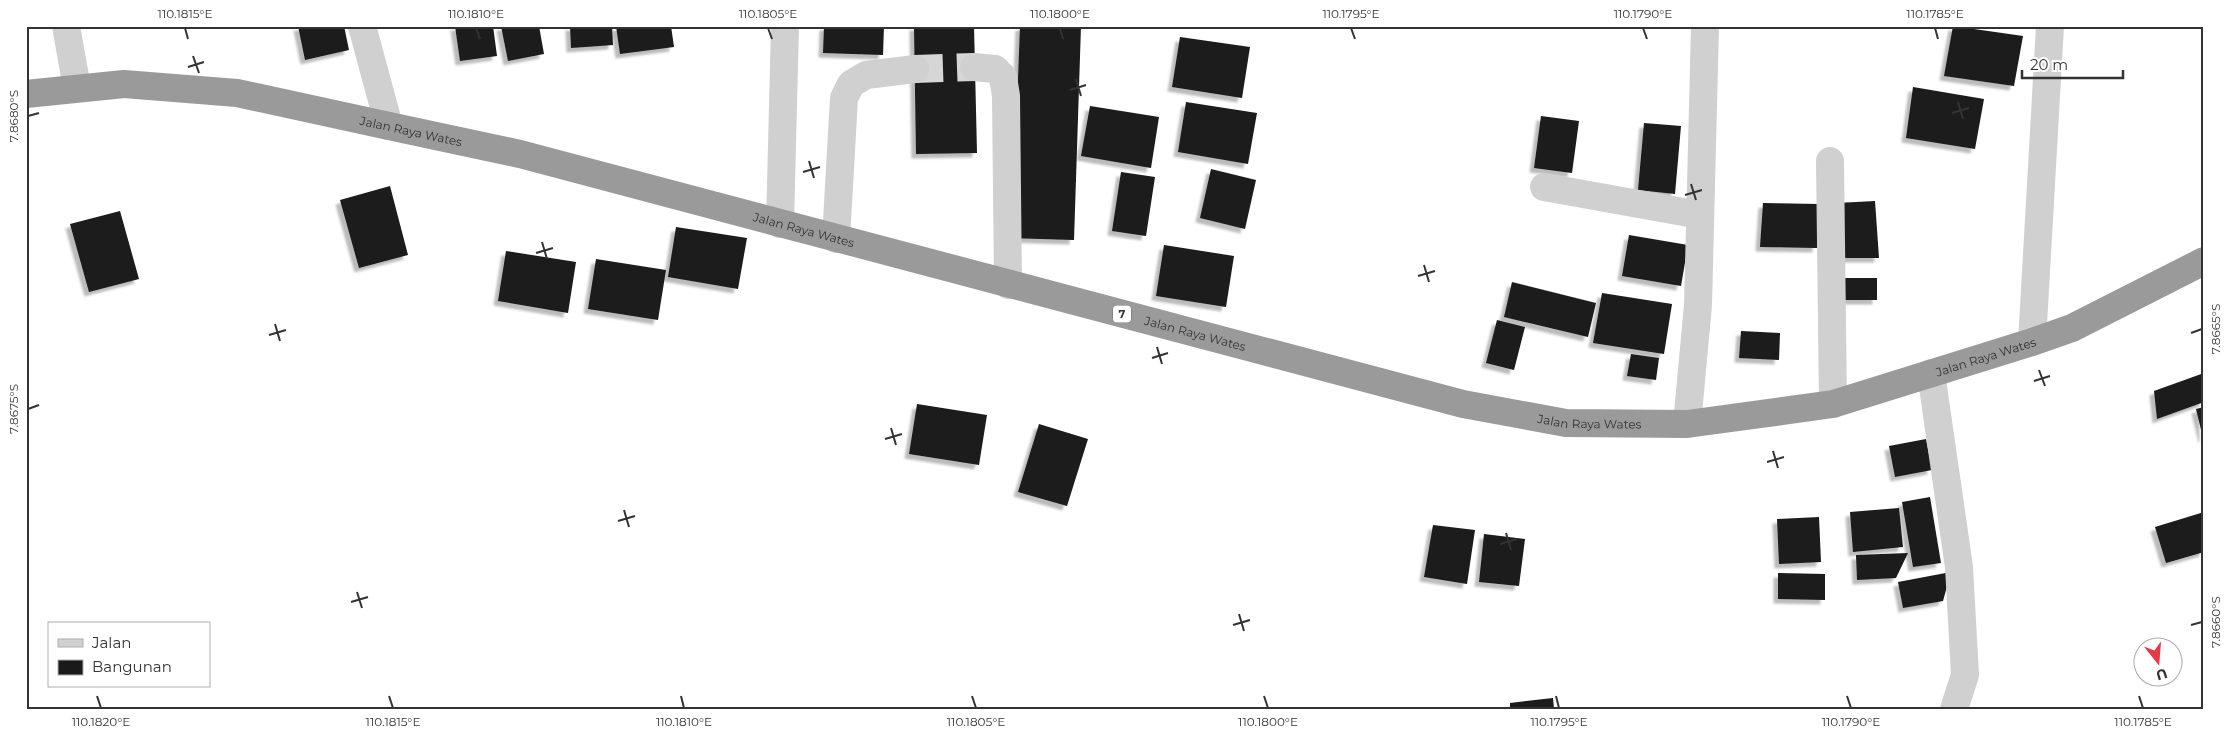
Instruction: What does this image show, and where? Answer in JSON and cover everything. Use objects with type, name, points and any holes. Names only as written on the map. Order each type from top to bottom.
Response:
[{"type":"highway","name":"Jalan Raya Wates","points":[[26,94],[124,84],[237,93],[520,154],[836,240],[1463,404],[1566,424],[1687,424],[1833,404],[2072,328],[2204,261]]},
{"type":"street","points":[[66,26],[77,88]]},
{"type":"street","points":[[362,26],[389,126]]},
{"type":"street","points":[[780,224],[785,26]]},
{"type":"street","points":[[1687,424],[1698,306],[1705,26]]},
{"type":"street","points":[[2032,342],[2050,26]]},
{"type":"street","points":[[974,67],[995,69],[1003,78],[1006,96],[1008,285]]},
{"type":"street","points":[[836,240],[844,98],[851,84],[866,75],[915,69]]},
{"type":"street","points":[[1830,161],[1833,404]]},
{"type":"street","points":[[1544,187],[1700,215]]},
{"type":"street","points":[[1931,373],[1959,567],[1965,675],[1954,709]]},
{"type":"building","points":[[298,26],[344,26],[349,50],[305,60]]},
{"type":"building","points":[[455,26],[493,26],[497,56],[460,61]]},
{"type":"building","points":[[501,26],[539,26],[544,54],[508,61]]},
{"type":"building","points":[[570,26],[612,26],[613,45],[571,48]]},
{"type":"building","points":[[616,26],[671,26],[674,47],[620,54]]},
{"type":"building","points":[[824,26],[884,26],[883,55],[823,53]]},
{"type":"building","points":[[914,26],[974,26],[977,153],[916,154]]},
{"type":"building","points":[[1020,26],[1081,26],[1074,240],[1012,238]]},
{"type":"building","points":[[1953,26],[2023,36],[2014,86],[1944,76]]},
{"type":"building","points":[[1180,37],[1250,47],[1242,98],[1172,87]]},
{"type":"building","points":[[1913,87],[1984,99],[1975,149],[1906,138]]},
{"type":"building","points":[[1186,102],[1257,113],[1248,164],[1178,152]]},
{"type":"building","points":[[1090,106],[1159,117],[1151,168],[1081,156]]},
{"type":"building","points":[[1541,116],[1579,121],[1572,173],[1534,168]]},
{"type":"building","points":[[1644,123],[1681,126],[1675,194],[1638,190]]},
{"type":"building","points":[[1211,169],[1256,180],[1245,229],[1200,218]]},
{"type":"building","points":[[1121,172],[1155,177],[1146,236],[1112,231]]},
{"type":"building","points":[[390,186],[408,255],[359,268],[340,200]]},
{"type":"building","points":[[1875,201],[1879,258],[1840,258],[1837,203]]},
{"type":"building","points":[[1763,203],[1818,204],[1817,248],[1760,247]]},
{"type":"building","points":[[120,211],[139,279],[89,292],[70,224]]},
{"type":"building","points":[[676,227],[747,238],[738,289],[668,277]]},
{"type":"building","points":[[1629,235],[1688,245],[1681,286],[1622,276]]},
{"type":"building","points":[[1164,245],[1234,256],[1226,307],[1156,296]]},
{"type":"building","points":[[506,251],[576,262],[568,313],[498,301]]},
{"type":"building","points":[[596,259],[666,270],[658,320],[588,309]]},
{"type":"building","points":[[1843,278],[1877,278],[1877,300],[1843,300]]},
{"type":"building","points":[[1512,282],[1596,303],[1588,337],[1504,317]]},
{"type":"building","points":[[1602,293],[1672,304],[1664,354],[1593,343]]},
{"type":"building","points":[[1497,320],[1525,327],[1514,370],[1486,363]]},
{"type":"building","points":[[1741,331],[1780,333],[1779,360],[1739,358]]},
{"type":"building","points":[[1631,354],[1659,358],[1656,380],[1627,376]]},
{"type":"building","points":[[2204,373],[2204,402],[2157,419],[2154,391]]},
{"type":"building","points":[[917,404],[987,415],[979,465],[909,454]]},
{"type":"building","points":[[2204,407],[2204,438],[2203,438],[2196,409]]},
{"type":"building","points":[[1039,424],[1088,439],[1067,506],[1018,492]]},
{"type":"building","points":[[1926,439],[1932,470],[1895,477],[1889,446]]},
{"type":"building","points":[[1930,497],[1941,563],[1913,567],[1902,502]]},
{"type":"building","points":[[1899,508],[1903,547],[1853,552],[1850,512]]},
{"type":"building","points":[[2204,512],[2204,552],[2166,563],[2155,527]]},
{"type":"building","points":[[1819,517],[1821,562],[1779,564],[1777,519]]},
{"type":"building","points":[[1433,525],[1475,530],[1467,584],[1424,577]]},
{"type":"building","points":[[1484,534],[1525,539],[1519,586],[1479,582]]},
{"type":"building","points":[[1908,553],[1896,578],[1857,580],[1856,555]]},
{"type":"building","points":[[1951,572],[1943,601],[1903,608],[1898,582]]},
{"type":"building","points":[[1778,573],[1825,574],[1825,600],[1778,599]]},
{"type":"building","points":[[1553,698],[1554,709],[1510,709],[1510,703]]},
{"type":"tunnel","points":[[915,69],[974,67]]}]
